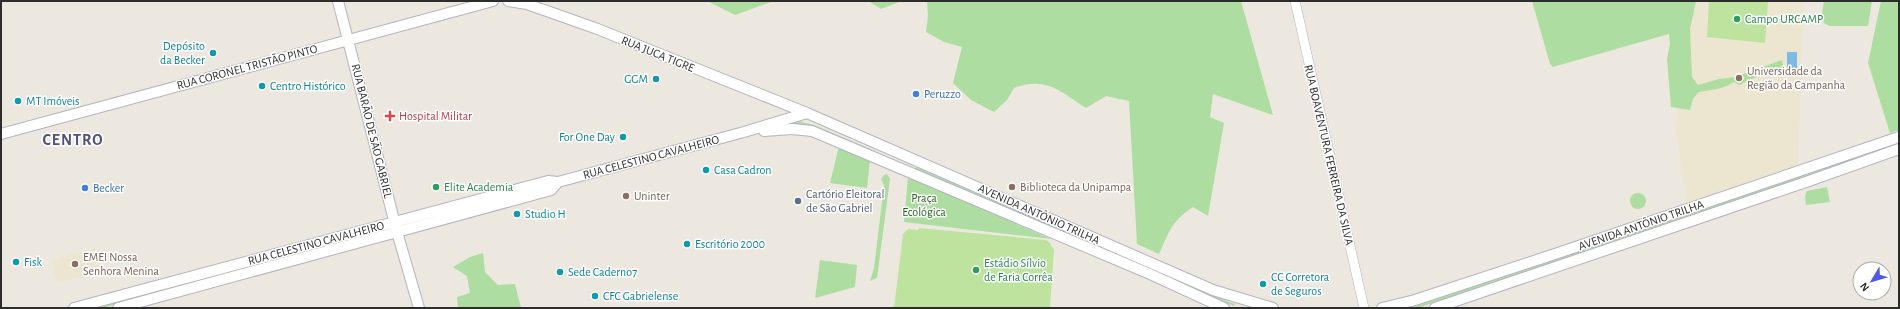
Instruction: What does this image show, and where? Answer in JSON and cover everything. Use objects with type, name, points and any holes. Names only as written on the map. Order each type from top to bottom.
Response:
[{"type":"main road","name":"RUA BARÃO DE SÃO GABRIEL","points":[[338,1],[396,228],[419,308]]},
{"type":"main road","name":"RUA CORONEL TRISTÃO PINTO","points":[[1,134],[494,1]]},
{"type":"main road","name":"RUA JUCA TIGRE","points":[[508,1],[527,4],[595,28],[807,113]]},
{"type":"main road","name":"RUA CELESTINO CAVALHEIRO","points":[[118,308],[396,228],[551,190],[558,182],[744,132],[807,113]]},
{"type":"main road","name":"AVENIDA ANTÔNIO TRILHA","points":[[807,113],[1213,290],[1241,304],[1273,308]]},
{"type":"main road","name":"RUA CELESTINO CAVALHEIRO","points":[[744,132],[792,129],[812,131],[837,142]]},
{"type":"main road","name":"AVENIDA ANTÔNIO TRILHA","points":[[1382,308],[1415,300],[1899,137]]},
{"type":"main road","name":"AVENIDA ANTÔNIO TRILHA","points":[[837,142],[1150,274],[1224,308]]},
{"type":"main road","name":"AVENIDA ANTÔNIO TRILHA","points":[[1434,308],[1806,182],[1899,148]]},
{"type":"main road","name":"RUA CELESTINO CAVALHEIRO","points":[[74,308],[370,228],[396,228]]},
{"type":"street","name":"RUA BOAVENTURA FERREIRA DA SILVA","points":[[1295,1],[1364,308]]},
{"type":"shaded area","name":"Universidade da Região da Campanha","points":[[1681,1],[1804,1],[1798,165],[1687,203],[1676,133]]},
{"type":"shaded area","name":"EMEI Nossa Senhora Menina","points":[[95,248],[100,268],[91,270],[92,274],[57,283],[51,260]]},
{"type":"green space","points":[[707,1],[774,1],[735,15]]},
{"type":"green space","points":[[868,1],[902,1],[881,9]]},
{"type":"green space","points":[[927,1],[1241,1],[1273,115],[1213,94],[1210,117],[1224,123],[1208,216],[1193,207],[1186,212],[1175,222],[1159,254],[1137,244],[1129,101],[1106,96],[1086,108],[1052,87],[1035,84],[1014,88],[1007,100],[994,112],[971,100],[953,83],[962,47],[944,42],[926,32],[928,16]]},
{"type":"green space","points":[[1532,1],[1696,1],[1690,29],[1692,77],[1698,85],[1719,79],[1735,77],[1782,60],[1783,66],[1780,72],[1775,74],[1767,72],[1739,85],[1734,82],[1722,88],[1699,92],[1693,99],[1690,110],[1671,107],[1667,59],[1670,44],[1669,34],[1553,67],[1550,64]]},
{"type":"green space","name":"Campo URCAMP","points":[[1709,1],[1768,1],[1765,43],[1707,37]]},
{"type":"green space","points":[[1824,1],[1872,1],[1868,26],[1829,26],[1824,23],[1822,13]]},
{"type":"green space","points":[[1881,1],[1899,1],[1899,130],[1890,133],[1868,63]]},
{"type":"green space","points":[[793,120],[814,125],[875,151],[874,154],[813,128],[793,124],[761,130]]},
{"type":"green space","points":[[1899,143],[1899,146],[1418,308],[1410,308]]},
{"type":"green space","points":[[839,146],[870,160],[867,188],[830,183]]},
{"type":"green space","points":[[916,167],[1211,295],[1235,304],[1234,306],[1210,297],[915,170]]},
{"type":"green space","points":[[887,174],[890,179],[877,278],[870,281],[874,268],[884,185],[881,179]]},
{"type":"green space","name":"Praça Ecológica","points":[[908,177],[1051,239],[904,222]]},
{"type":"green space","points":[[1827,187],[1830,202],[1806,205],[1805,196],[1807,191]]},
{"type":"green space","points":[[1638,193],[1644,195],[1646,201],[1644,207],[1638,209],[1632,207],[1630,201],[1632,195]]},
{"type":"green space","name":"Estádio Sílvio de Faria Corrêa","points":[[919,228],[1046,240],[1050,243],[1054,250],[1050,308],[894,308],[903,234],[908,229],[918,230]]},
{"type":"green space","points":[[483,253],[485,272],[498,285],[515,284],[521,308],[458,308],[457,297],[470,293],[467,276],[453,267],[470,257]]},
{"type":"green space","points":[[820,260],[857,265],[855,287],[815,298]]},
{"type":"green space","points":[[231,270],[232,272],[102,308],[93,308]]},
{"type":"water","points":[[1787,52],[1797,52],[1797,72],[1787,72]]},
{"type":"place","name":"Campo URCAMP","points":[[1737,19]]},
{"type":"place","name":"Depósito da Becker","points":[[213,53]]},
{"type":"place","name":"Universidade da Região da Campanha","points":[[1739,78]]},
{"type":"place","name":"GGM","points":[[656,79]]},
{"type":"place","name":"Centro Histórico","points":[[262,86]]},
{"type":"place","name":"Peruzzo","points":[[916,94]]},
{"type":"place","name":"MT Imóveis","points":[[18,101]]},
{"type":"place","name":"Hospital Militar","points":[[390,116]]},
{"type":"place","name":"For One Day","points":[[623,137]]},
{"type":"place","name":"Casa Cadron","points":[[706,170]]},
{"type":"place","name":"Elite Academia","points":[[436,187]]},
{"type":"place","name":"Biblioteca da Unipampa","points":[[1012,187]]},
{"type":"place","name":"Becker","points":[[85,188]]},
{"type":"place","name":"Uninter","points":[[626,196]]},
{"type":"place","name":"Cartório Eleitoral de São Gabriel","points":[[798,201]]},
{"type":"place","name":"Studio H","points":[[517,214]]},
{"type":"place","name":"Escritório 2000","points":[[687,244]]},
{"type":"place","name":"Fisk","points":[[16,262]]},
{"type":"place","name":"EMEI Nossa Senhora Menina","points":[[75,264]]},
{"type":"place","name":"Estádio Sílvio de Faria Corrêa","points":[[976,270]]},
{"type":"place","name":"Sede Caderno7","points":[[560,272]]},
{"type":"place","name":"CC Corretora de Seguros","points":[[1263,284]]},
{"type":"place","name":"CFC Gabrielense","points":[[595,296]]},
{"type":"district","name":"CENTRO","points":[[73,140]]}]
